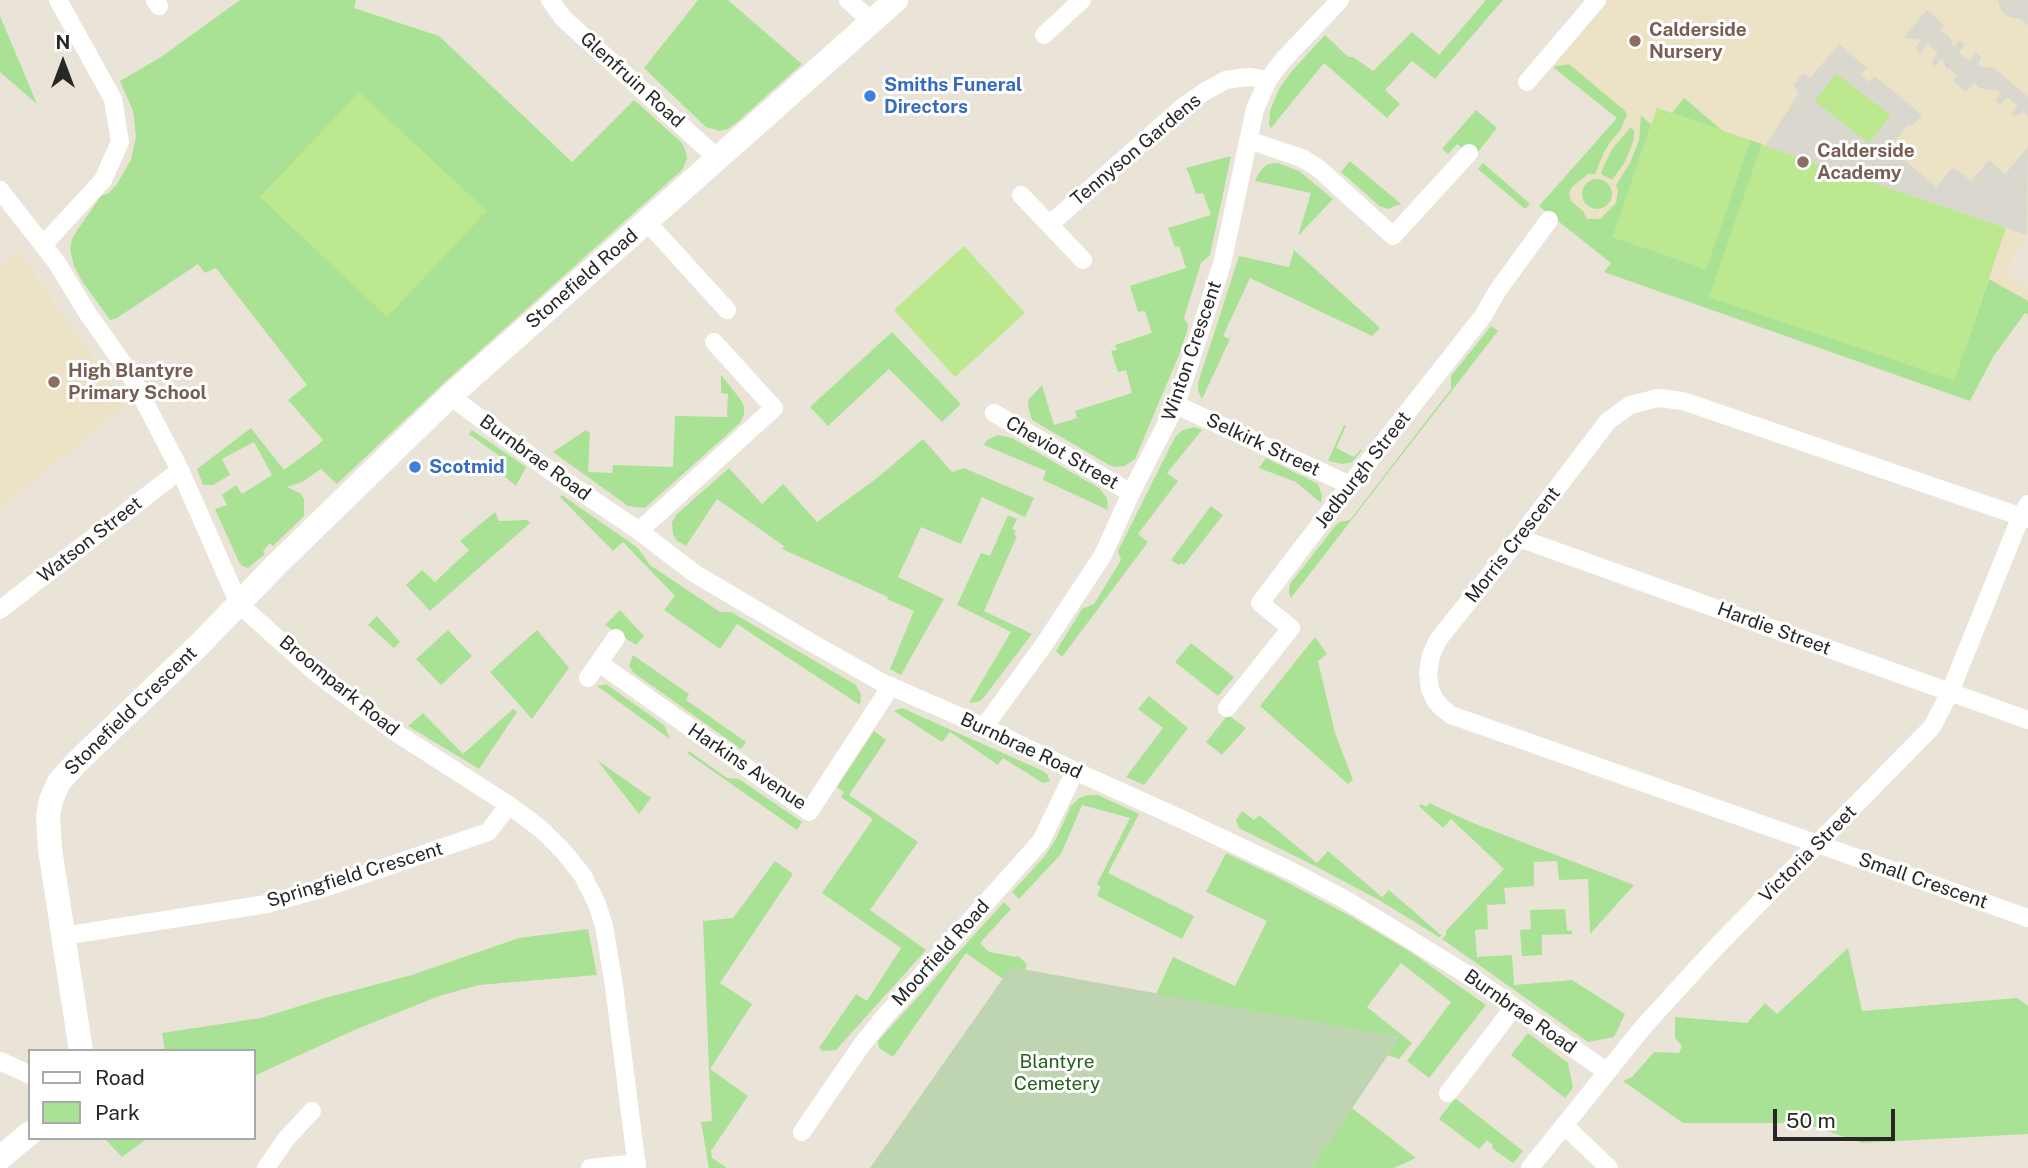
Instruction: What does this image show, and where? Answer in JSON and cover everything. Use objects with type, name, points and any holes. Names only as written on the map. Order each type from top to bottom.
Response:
[{"type":"street","points":[[43,245],[103,180],[120,142],[113,99],[58,0]]},
{"type":"street","name":"Glenfruin Road","points":[[550,0],[563,18],[717,158]]},
{"type":"street","points":[[848,0],[872,21]]},
{"type":"street","name":"Stonefield Road","points":[[276,565],[450,396],[895,0]]},
{"type":"street","name":"Winton Crescent","points":[[984,727],[1087,582],[1103,555],[1176,405],[1222,264],[1255,109],[1268,80],[1300,41],[1340,0]]},
{"type":"street","points":[[1527,82],[1597,0]]},
{"type":"street","points":[[1044,35],[1077,2]]},
{"type":"street","name":"Tennyson Gardens","points":[[1049,225],[1184,106],[1204,92],[1226,80],[1251,77],[1268,80]]},
{"type":"street","points":[[1248,140],[1302,158],[1318,168],[1393,236],[1469,153]]},
{"type":"street","points":[[1021,195],[1083,260]]},
{"type":"street","name":"Broompark Road","points":[[3,198],[43,245],[130,372],[180,470],[240,604],[316,673],[388,727],[509,805],[542,830],[583,876],[604,926],[637,1166]]},
{"type":"street","name":"Jedburgh Street","points":[[1227,708],[1292,628],[1260,603],[1483,316],[1498,290],[1549,220]]},
{"type":"street","points":[[647,222],[727,310]]},
{"type":"street","points":[[639,531],[774,408],[714,342]]},
{"type":"street","name":"Burnbrae Road","points":[[450,396],[694,573],[735,598],[891,687],[1179,818],[1346,900],[1471,977],[1606,1071]]},
{"type":"street","name":"Morris Crescent","points":[[1818,844],[1451,715],[1435,700],[1430,689],[1428,673],[1431,655],[1438,640],[1608,421],[1630,405],[1658,398],[1684,401],[2026,513]]},
{"type":"street","name":"Selkirk Street","points":[[1176,405],[1350,485]]},
{"type":"street","name":"Cheviot Street","points":[[994,413],[1131,493]]},
{"type":"street","name":"Watson Street","points":[[0,610],[180,470]]},
{"type":"street","name":"Victoria Street","points":[[1530,1168],[1644,1026],[1719,944],[1932,727],[1950,692],[2026,513]]},
{"type":"street","name":"Hardie Street","points":[[1519,538],[2028,720]]},
{"type":"street","name":"Stonefield Crescent","points":[[81,1049],[50,849],[48,817],[51,800],[59,782],[76,764],[240,604],[276,565]]},
{"type":"street","name":"Harkins Avenue","points":[[616,638],[593,671],[809,812],[891,687]]},
{"type":"street","name":"Moorfield Road","points":[[802,1132],[863,1043],[928,965],[1041,841],[1075,771]]},
{"type":"street","name":"Springfield Crescent","points":[[63,936],[267,904],[327,887],[488,832],[509,805]]},
{"type":"street","name":"Small Crescent","points":[[1818,844],[2028,918]]},
{"type":"street","points":[[1448,1093],[1514,1007]]},
{"type":"street","points":[[0,1061],[28,1074]]},
{"type":"street","points":[[266,1168],[286,1139],[312,1111]]},
{"type":"street","points":[[1564,1125],[1609,1168]]},
{"type":"street","points":[[0,1158],[28,1135]]},
{"type":"street","points":[[590,1168],[637,1166]]},
{"type":"shaded area","name":"Calderside Academy","points":[[1609,0],[2028,0],[2028,233],[2005,273],[2028,286],[2028,315],[2025,313],[1993,357],[1970,401],[1604,272],[1611,263],[1539,206],[1617,118],[1553,67]]},
{"type":"shaded area","points":[[1998,0],[2028,0],[2028,25],[2019,18],[2005,15]]},
{"type":"shaded area","points":[[1927,10],[1944,25],[1940,30],[1949,36],[1954,47],[1960,40],[1965,44],[1959,53],[1969,61],[1976,53],[1981,57],[1978,66],[1994,68],[2028,97],[2028,117],[2023,111],[2015,117],[2011,114],[2018,106],[2007,97],[2000,105],[1996,101],[2000,92],[1980,88],[1974,83],[1966,92],[1953,81],[1957,75],[1949,68],[1947,70],[1942,58],[1935,66],[1931,62],[1938,53],[1928,44],[1920,53],[1915,48],[1921,40],[1903,38]]},
{"type":"shaded area","points":[[1839,44],[1867,68],[1861,75],[1869,82],[1875,76],[1922,115],[1912,126],[1909,124],[1890,147],[1936,187],[1953,167],[1971,181],[1989,160],[2005,174],[2028,147],[2027,235],[1765,146],[1799,93],[1793,85],[1803,73],[1810,78]],"holes":[[[1836,73],[1891,115],[1869,143],[1814,101]]]},
{"type":"shaded area","name":"High Blantyre Primary School","points":[[19,251],[102,371],[124,408],[0,508],[0,264]]},
{"type":"green space","points":[[240,0],[356,0],[354,8],[439,36],[572,162],[634,100],[681,142],[687,158],[683,169],[446,381],[337,484],[321,469],[302,482],[287,487],[300,493],[304,499],[304,516],[273,546],[270,543],[263,551],[265,554],[248,568],[239,562],[215,509],[227,505],[222,495],[236,485],[242,494],[272,475],[254,442],[222,459],[230,475],[213,485],[203,485],[197,469],[251,428],[284,470],[315,447],[323,440],[288,400],[307,385],[216,268],[205,273],[198,264],[110,320],[82,281],[74,266],[70,249],[78,229],[101,196],[109,193],[117,184],[131,160],[136,137],[133,111],[120,81],[161,57]]},
{"type":"green space","points":[[698,0],[728,0],[802,64],[735,124],[720,131],[706,127],[644,68]]},
{"type":"green space","points":[[1486,0],[1503,0],[1435,79],[1412,61],[1385,90],[1400,104],[1387,118],[1324,63],[1271,128],[1270,111],[1279,89],[1325,35],[1349,57],[1373,71],[1412,32],[1439,55]]},
{"type":"green space","points":[[0,16],[37,104],[0,72]]},
{"type":"green space","points":[[1569,64],[1627,114],[1620,131],[1604,152],[1595,174],[1588,174],[1572,187],[1569,193],[1571,201],[1583,211],[1587,219],[1600,219],[1616,203],[1616,185],[1630,163],[1639,140],[1641,115],[1651,125],[1613,237],[1706,269],[1750,140],[1762,144],[1710,297],[1954,380],[1989,279],[2028,301],[2028,315],[2025,313],[1993,357],[1970,401],[1604,272],[1611,263],[1539,206],[1617,118],[1553,67]]},
{"type":"green space","points":[[1836,73],[1891,115],[1869,144],[1814,101]]},
{"type":"green space","points":[[359,92],[487,211],[387,317],[260,197]]},
{"type":"green space","points":[[1684,98],[1723,131],[1672,113]]},
{"type":"green space","points":[[1657,108],[1750,140],[1706,269],[1613,237]]},
{"type":"green space","points":[[1476,110],[1497,128],[1474,157],[1457,144],[1448,154],[1442,149]]},
{"type":"green space","points":[[1630,128],[1634,130],[1634,139],[1625,162],[1612,180],[1601,174],[1602,170],[1612,149]]},
{"type":"green space","points":[[1762,144],[2006,228],[1954,380],[1709,297]]},
{"type":"green space","points":[[1231,156],[1210,255],[1201,263],[1184,318],[1188,325],[1179,355],[1135,459],[1125,466],[1109,465],[1032,420],[1029,399],[1042,385],[1054,425],[1077,418],[1075,411],[1132,393],[1126,370],[1118,372],[1111,351],[1117,350],[1115,345],[1152,333],[1145,311],[1138,312],[1130,286],[1186,268],[1179,246],[1175,247],[1168,228],[1211,215],[1203,193],[1196,194],[1186,168]]},
{"type":"green space","points":[[1350,161],[1401,204],[1388,209],[1379,206],[1341,172]]},
{"type":"green space","points":[[1278,163],[1299,171],[1333,199],[1298,236],[1311,193],[1255,181],[1264,167]]},
{"type":"green space","points":[[1483,163],[1530,204],[1525,209],[1478,169]]},
{"type":"green space","points":[[1597,179],[1608,183],[1612,194],[1608,205],[1597,209],[1586,205],[1582,194],[1586,183]]},
{"type":"green space","points":[[964,246],[1025,313],[955,377],[894,310]]},
{"type":"green space","points":[[1294,250],[1380,328],[1372,336],[1250,278],[1223,336],[1230,339],[1202,399],[1198,383],[1239,256],[1289,267]]},
{"type":"green space","points":[[1491,326],[1498,331],[1291,598],[1290,584],[1336,525],[1350,520],[1451,389],[1451,376]]},
{"type":"green space","points":[[892,332],[961,404],[942,422],[889,369],[828,426],[810,407]]},
{"type":"green space","points":[[721,375],[744,407],[740,423],[645,508],[628,506],[553,452],[586,430],[590,433],[588,472],[612,473],[613,465],[673,467],[675,416],[727,417],[728,394],[721,393]]},
{"type":"green space","points":[[1344,425],[1346,426],[1336,448],[1354,457],[1362,450],[1352,462],[1343,464],[1328,461]]},
{"type":"green space","points":[[1194,427],[1202,430],[1167,473],[1178,481],[1138,534],[1148,542],[1062,657],[1056,651],[1082,609],[1094,604],[1121,560],[1118,551],[1175,437],[1183,430]]},
{"type":"green space","points":[[472,430],[526,467],[516,486],[496,469],[505,460],[469,434]]},
{"type":"green space","points":[[998,435],[1012,438],[1099,488],[1107,498],[1108,510],[1043,480],[1046,471],[984,445],[987,440]]},
{"type":"green space","points":[[923,439],[952,472],[964,468],[1034,498],[1025,517],[982,497],[961,544],[921,527],[898,577],[944,599],[901,675],[890,669],[914,611],[782,549],[784,546],[717,499],[686,546],[677,541],[673,534],[672,522],[677,514],[729,468],[762,504],[783,484],[817,522],[877,478]]},
{"type":"green space","points":[[1266,458],[1318,484],[1321,503],[1296,482],[1259,468]]},
{"type":"green space","points":[[562,495],[638,548],[650,565],[720,612],[731,612],[856,685],[861,695],[860,705],[737,624],[720,649],[664,610],[675,596],[623,542],[613,551],[560,497]]},
{"type":"green space","points":[[1211,506],[1223,515],[1184,565],[1171,560]]},
{"type":"green space","points":[[495,512],[499,521],[527,520],[530,523],[430,611],[406,585],[422,570],[435,582],[469,550],[460,541]]},
{"type":"green space","points":[[1008,515],[1017,519],[1012,529],[1017,536],[984,611],[1032,634],[984,697],[980,701],[969,703],[1011,632],[957,605],[981,553],[990,556]]},
{"type":"green space","points":[[620,610],[644,636],[636,645],[605,625]]},
{"type":"green space","points":[[377,616],[400,642],[394,648],[368,625]]},
{"type":"green space","points":[[448,630],[472,656],[441,685],[416,659]]},
{"type":"green space","points":[[537,630],[569,668],[532,719],[490,672]]},
{"type":"green space","points":[[1315,637],[1327,654],[1318,661],[1335,733],[1353,780],[1348,784],[1260,706]]},
{"type":"green space","points":[[1191,643],[1234,677],[1218,696],[1175,662]]},
{"type":"green space","points":[[633,655],[689,694],[686,700],[746,742],[741,749],[634,673],[629,666]]},
{"type":"green space","points":[[606,684],[664,725],[670,739],[597,686]]},
{"type":"green space","points":[[1149,696],[1188,728],[1144,785],[1126,777],[1163,728],[1138,709]]},
{"type":"green space","points":[[902,708],[1043,771],[1050,781],[1043,783],[1003,758],[998,765],[950,732],[942,742],[894,711]]},
{"type":"green space","points":[[513,709],[517,712],[479,769],[408,726],[423,713],[463,754]]},
{"type":"green space","points":[[1228,715],[1246,728],[1222,755],[1206,742]]},
{"type":"green space","points":[[874,731],[886,740],[849,795],[918,842],[870,910],[926,950],[836,1050],[823,1051],[819,1048],[856,994],[867,1001],[901,948],[822,893],[873,819],[841,797],[844,792],[837,787]]},
{"type":"green space","points":[[689,751],[727,778],[739,779],[802,822],[797,830],[687,753]]},
{"type":"green space","points":[[597,760],[651,798],[639,814]]},
{"type":"green space","points":[[1098,795],[1139,814],[1108,873],[1194,916],[1182,939],[1097,896],[1101,887],[1097,884],[1130,818],[1082,805],[1061,854],[1019,899],[1012,892],[1044,857],[1056,839],[1071,806],[1079,798]]},
{"type":"green space","points":[[1429,803],[1473,823],[1634,885],[1590,934],[1588,879],[1559,880],[1557,861],[1534,862],[1534,886],[1504,888],[1506,904],[1487,905],[1488,929],[1475,930],[1477,957],[1512,955],[1514,985],[1572,980],[1625,1014],[1614,1037],[1588,1042],[1442,939],[1446,931],[1504,869],[1451,819],[1443,828],[1419,806],[1421,804],[1427,807]]},
{"type":"green space","points":[[1242,811],[1254,820],[1259,815],[1317,863],[1328,851],[1382,897],[1389,890],[1442,936],[1439,937],[1379,900],[1239,828],[1236,820]]},
{"type":"green space","points":[[1226,853],[1352,917],[1409,951],[1486,1005],[1429,1078],[1407,1061],[1451,1002],[1401,963],[1367,1007],[1412,1043],[1399,1059],[1387,1055],[1399,1037],[1156,994],[1173,957],[1235,986],[1267,921],[1206,892]]},
{"type":"green space","points":[[775,861],[793,874],[720,983],[752,1004],[710,1069],[748,1096],[711,1151],[712,1158],[727,1168],[709,1168],[701,1122],[712,1121],[703,921],[733,918]]},
{"type":"green space","points":[[1004,902],[1011,909],[980,943],[989,952],[1018,956],[1027,964],[1025,970],[1012,967],[1003,979],[966,953],[893,1057],[879,1048],[878,1041]]},
{"type":"green space","points":[[1565,909],[1567,930],[1572,931],[1572,934],[1542,935],[1542,955],[1522,956],[1520,930],[1531,929],[1530,910]]},
{"type":"green space","points":[[588,929],[597,975],[479,985],[439,996],[352,1031],[256,1075],[256,1049],[165,1049],[162,1033],[261,1018],[412,975],[519,938]]},
{"type":"green space","points":[[1848,948],[1862,1011],[2017,998],[2028,1006],[2028,1134],[1862,1143],[1804,1123],[1683,1123],[1623,1081],[1632,1077],[1654,1052],[1679,1053],[1682,1046],[1675,1038],[1675,1017],[1747,1023],[1765,1003],[1777,1014]]},
{"type":"green space","name":"Blantyre Cemetery","points":[[1011,967],[1400,1037],[1312,1168],[870,1168]]},
{"type":"green space","points":[[1528,1033],[1568,1063],[1573,1088],[1565,1098],[1511,1055]]},
{"type":"green space","points":[[1455,1098],[1523,1151],[1513,1163],[1492,1148],[1493,1145],[1487,1140],[1479,1149],[1439,1119]]},
{"type":"green space","points":[[1352,1108],[1416,1158],[1394,1168],[1312,1168]]},
{"type":"green space","points":[[106,1140],[145,1140],[122,1157]]},
{"type":"place","name":"Calderside Nursery","points":[[1635,41]]},
{"type":"place","name":"Smiths Funeral Directors","points":[[870,96]]},
{"type":"place","name":"Calderside Academy","points":[[1803,162]]},
{"type":"place","name":"High Blantyre Primary School","points":[[54,382]]},
{"type":"place","name":"Scotmid","points":[[415,467]]}]
